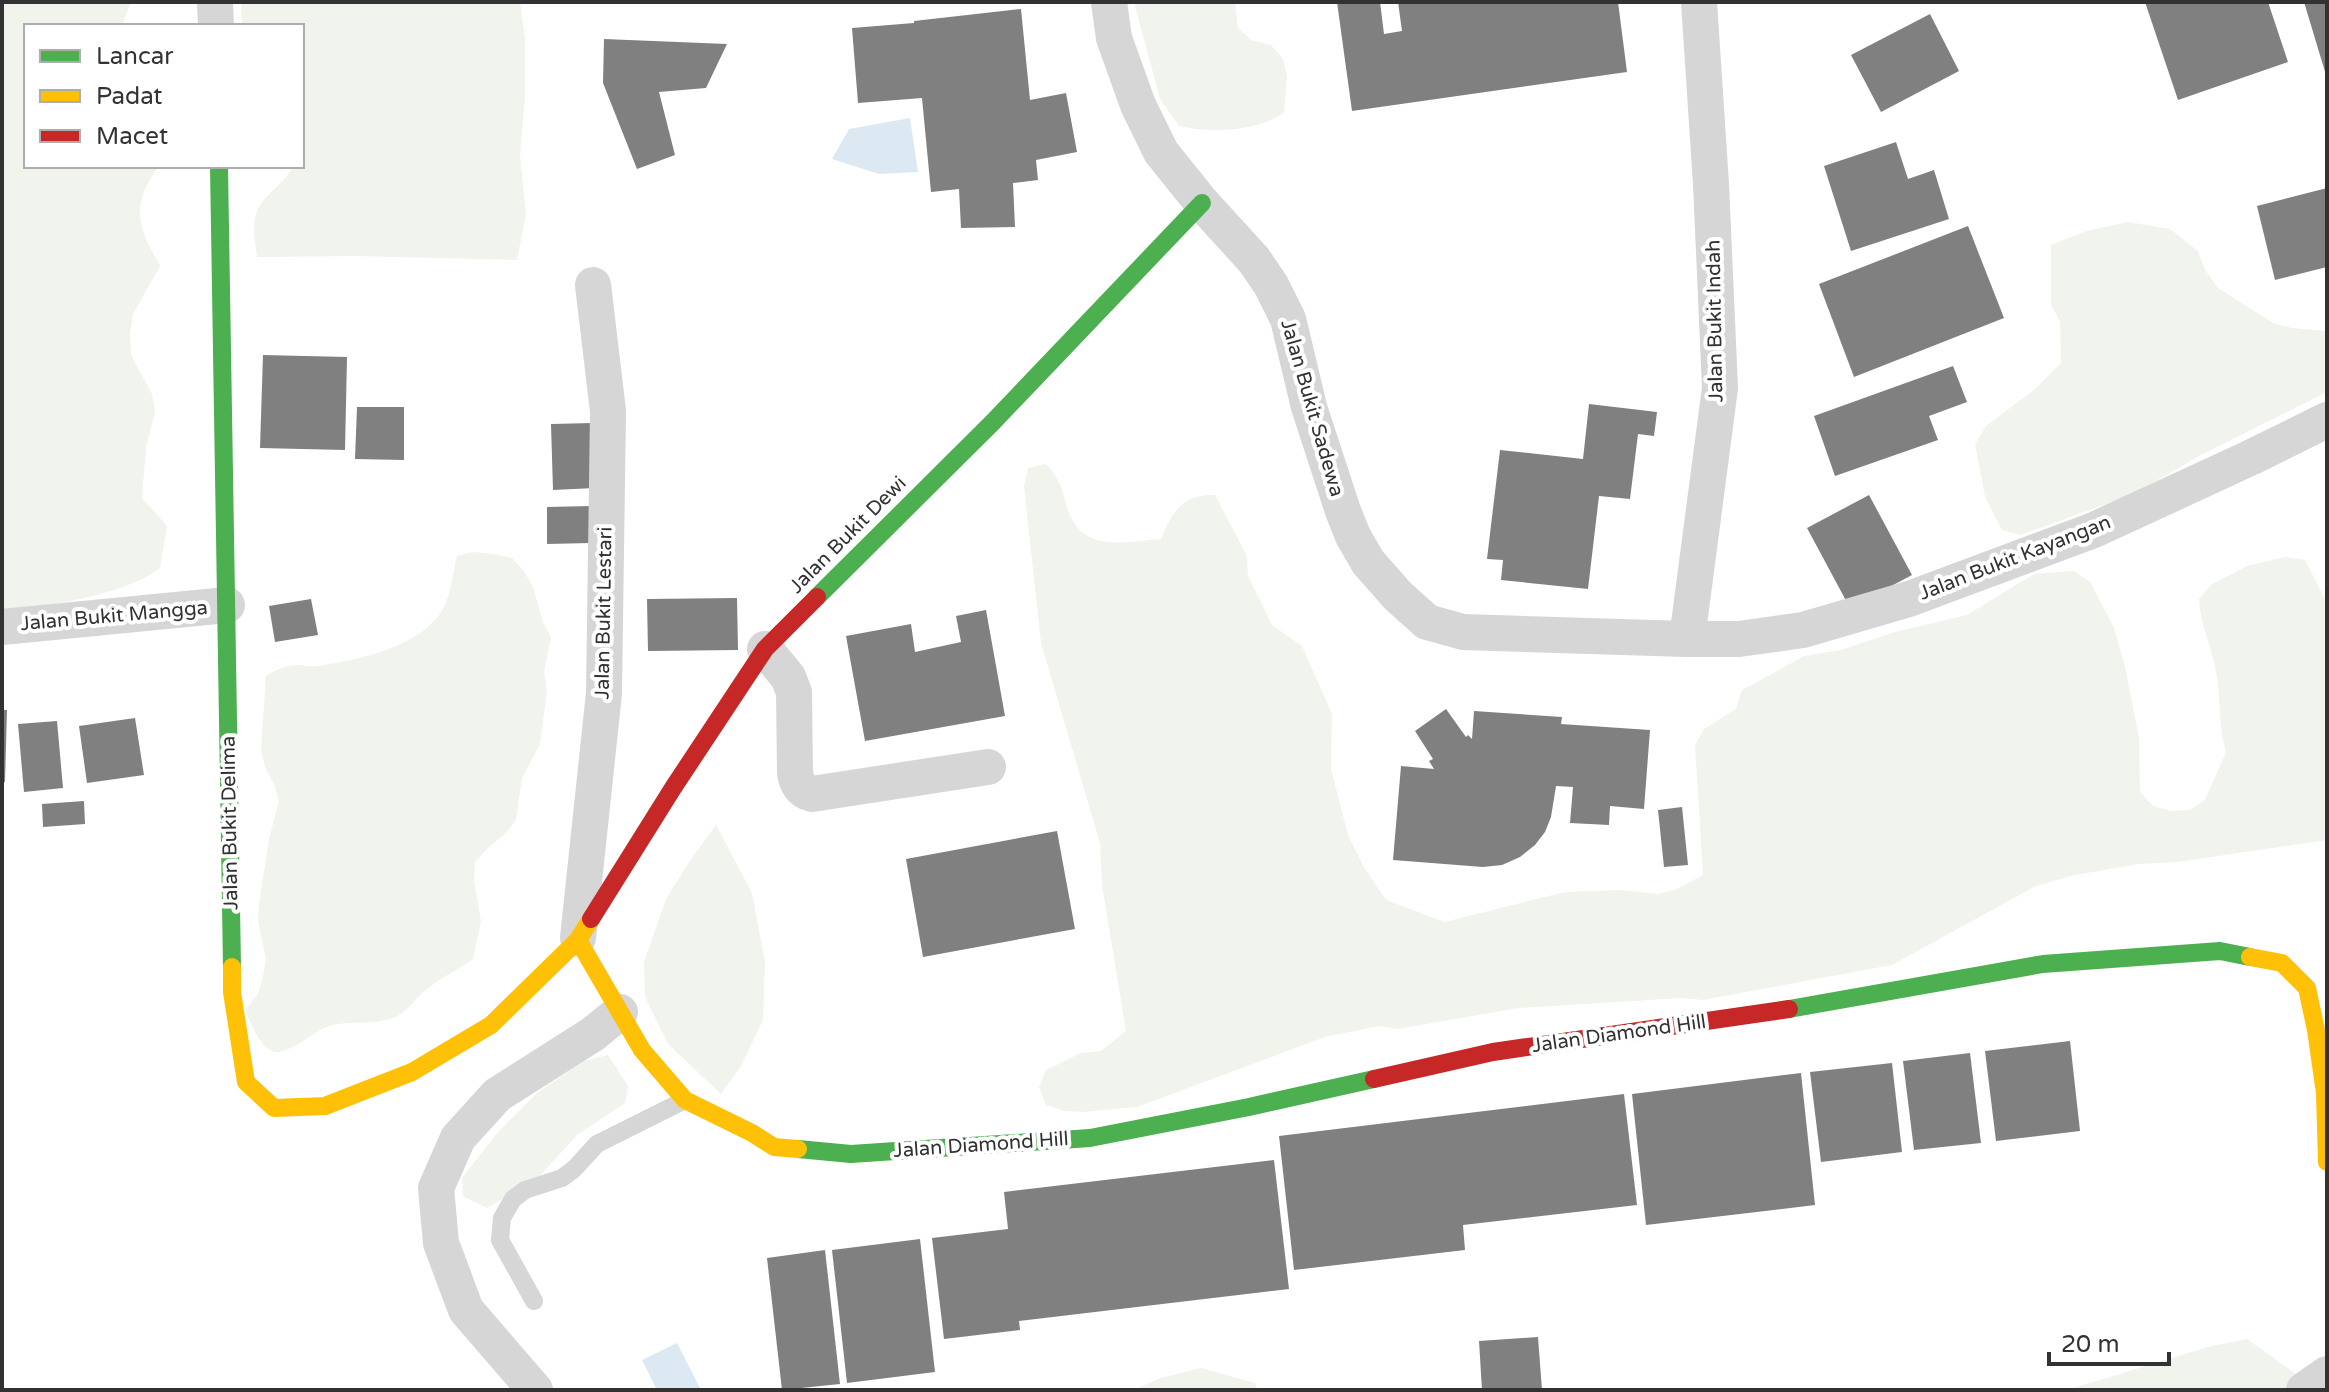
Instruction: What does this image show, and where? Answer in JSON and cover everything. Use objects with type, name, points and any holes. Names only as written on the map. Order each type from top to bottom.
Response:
[{"type":"street","points":[[215,2],[216,24]]},
{"type":"street","name":"Jalan Bukit Sadewa","points":[[1109,2],[1114,38],[1138,105],[1161,152],[1254,260],[1288,319],[1309,407],[1353,536],[1368,562],[1398,596],[1427,622],[1463,632],[1687,639]]},
{"type":"street","name":"Jalan Bukit Indah","points":[[1687,639],[1720,388],[1699,2]]},
{"type":"street","name":"Jalan Bukit Delima","points":[[219,168],[232,992],[246,1082],[274,1108],[325,1106],[412,1072],[491,1025],[578,940]]},
{"type":"street","name":"Jalan Bukit Dewi","points":[[578,940],[765,649],[993,422],[1202,203]]},
{"type":"street","name":"Jalan Bukit Lestari","points":[[578,940],[604,693],[608,411],[593,285]]},
{"type":"street","name":"Jalan Bukit Kayangan","points":[[1687,639],[1739,639],[1803,630],[1909,599],[2094,530],[2327,420]]},
{"type":"street","name":"Jalan Bukit Mangga","points":[[2,627],[227,605]]},
{"type":"street","points":[[765,649],[788,677],[794,692],[796,781],[806,792],[812,794],[988,767]]},
{"type":"street","points":[[578,940],[642,1050],[685,1100]]},
{"type":"street","name":"Jalan Diamond Hill","points":[[685,1100],[774,1147],[851,1154],[1090,1138],[1249,1107],[1493,1052],[1766,1013],[2043,964],[2220,951],[2282,963],[2307,988],[2325,1093],[2327,1162]]},
{"type":"street","points":[[535,1390],[466,1310],[441,1243],[436,1188],[458,1138],[497,1095],[593,1034],[620,1012]]},
{"type":"street","points":[[2304,1390],[2327,1374]]},
{"type":"lane","points":[[534,1301],[500,1240],[502,1218],[513,1199],[525,1190],[562,1178],[597,1144],[685,1100]]},
{"type":"shaded area","points":[[2,2],[131,2],[123,24],[24,24],[24,168],[158,168],[143,193],[140,216],[146,240],[160,266],[133,314],[130,334],[131,355],[152,394],[155,412],[146,447],[142,498],[167,526],[160,568],[106,593],[2,613]]},
{"type":"shaded area","points":[[241,2],[520,2],[525,39],[525,96],[520,157],[526,214],[517,260],[257,257],[254,227],[257,210],[292,168],[304,168],[304,24],[242,24]]},
{"type":"shaded area","points":[[1134,2],[1235,2],[1238,28],[1251,40],[1271,45],[1283,59],[1287,76],[1284,113],[1260,124],[1233,129],[1205,130],[1179,126],[1160,99]]},
{"type":"shaded area","points":[[910,118],[918,172],[879,174],[832,159],[849,129]]},
{"type":"shaded area","points":[[2128,222],[2170,229],[2198,251],[2205,270],[2218,288],[2273,323],[2327,331],[2327,392],[2199,456],[2134,494],[2020,535],[2002,530],[1985,497],[1975,444],[1986,426],[2034,390],[2061,363],[2060,321],[2051,305],[2051,245],[2087,231]]},
{"type":"shaded area","points":[[1046,464],[1058,481],[1075,524],[1083,533],[1106,542],[1161,539],[1180,506],[1194,498],[1215,495],[1247,556],[1248,576],[1272,625],[1302,646],[1332,714],[1331,769],[1348,835],[1365,869],[1386,900],[1445,922],[1565,892],[1621,890],[1659,894],[1677,889],[1703,875],[1695,745],[1704,729],[1736,709],[1742,690],[1804,656],[1841,650],[1895,632],[1967,615],[2034,574],[2074,571],[2090,582],[2114,628],[2125,667],[2139,738],[2140,792],[2153,806],[2171,811],[2190,810],[2205,800],[2226,752],[2216,672],[2199,599],[2212,584],[2247,566],[2285,557],[2305,560],[2327,603],[2327,840],[2177,862],[2138,864],[2070,876],[2034,887],[1892,965],[1703,1000],[1681,998],[1518,1008],[1398,1029],[1380,1026],[1328,1036],[1137,1107],[1064,1111],[1046,1105],[1039,1087],[1046,1070],[1081,1053],[1101,1051],[1126,1031],[1102,885],[1100,843],[1041,643],[1024,486],[1028,468]]},
{"type":"shaded area","points":[[474,552],[512,558],[524,571],[551,638],[544,672],[547,691],[540,744],[522,778],[516,820],[475,862],[474,881],[481,921],[473,959],[431,986],[399,1015],[381,1021],[336,1024],[285,1050],[272,1051],[259,1039],[245,1010],[258,994],[266,959],[258,921],[259,904],[269,839],[279,801],[261,749],[266,676],[291,666],[318,666],[388,650],[420,633],[443,609],[457,556]]},
{"type":"shaded area","points":[[716,825],[752,893],[765,962],[763,1020],[741,1066],[721,1094],[668,1044],[645,997],[644,962],[666,899]]},
{"type":"shaded area","points":[[608,1055],[628,1086],[625,1103],[577,1135],[536,1180],[487,1208],[463,1196],[462,1178],[498,1132],[538,1092],[584,1061]]},
{"type":"shaded area","points":[[2247,1339],[2318,1390],[2067,1390],[2208,1347]]},
{"type":"shaded area","points":[[677,1343],[701,1390],[657,1390],[642,1360]]},
{"type":"shaded area","points":[[1201,1368],[1255,1383],[1257,1390],[1133,1390],[1161,1378]]},
{"type":"building","points":[[1337,2],[1380,2],[1384,34],[1402,31],[1398,2],[1618,2],[1627,72],[1352,111]]},
{"type":"building","points":[[2145,2],[2268,2],[2288,62],[2178,100]]},
{"type":"building","points":[[2304,2],[2327,2],[2326,75]]},
{"type":"building","points":[[1021,9],[1030,100],[1066,93],[1077,152],[1036,160],[1038,180],[1013,183],[1015,227],[961,228],[959,189],[931,192],[922,98],[858,103],[852,28]]},
{"type":"building","points":[[1930,14],[1959,71],[1881,112],[1851,55]]},
{"type":"building","points":[[604,39],[727,44],[706,88],[659,92],[675,155],[637,169],[603,83]]},
{"type":"building","points":[[1896,142],[1908,179],[1934,170],[1949,219],[1851,251],[1824,166]]},
{"type":"building","points":[[2327,188],[2327,267],[2275,280],[2257,206]]},
{"type":"building","points":[[1968,226],[2004,318],[1854,377],[1819,284]]},
{"type":"building","points":[[263,355],[347,357],[345,450],[260,448]]},
{"type":"building","points":[[1953,366],[1967,402],[1929,416],[1938,440],[1835,476],[1814,416]]},
{"type":"building","points":[[1589,404],[1657,412],[1654,436],[1638,434],[1630,499],[1599,496],[1588,589],[1501,580],[1503,560],[1487,559],[1500,450],[1583,459]]},
{"type":"building","points":[[357,407],[404,407],[404,460],[355,459]]},
{"type":"building","points":[[593,423],[595,488],[553,490],[551,424]]},
{"type":"building","points":[[1869,495],[1912,575],[1850,608],[1807,528]]},
{"type":"building","points":[[591,506],[591,543],[547,544],[547,507]]},
{"type":"building","points":[[737,598],[738,650],[648,651],[647,599]]},
{"type":"building","points":[[311,599],[318,635],[275,642],[269,606]]},
{"type":"building","points":[[986,610],[1005,716],[865,741],[846,636],[911,624],[915,652],[961,642],[956,616]]},
{"type":"building","points":[[1446,709],[1466,737],[1468,735],[1472,739],[1474,711],[1562,717],[1561,724],[1650,730],[1644,809],[1610,806],[1609,825],[1570,823],[1573,787],[1556,786],[1545,832],[1520,857],[1502,865],[1483,867],[1393,860],[1401,766],[1434,769],[1429,761],[1433,759],[1415,731]]},
{"type":"building","points":[[2,710],[7,710],[5,782],[2,782]]},
{"type":"building","points":[[135,718],[144,775],[87,783],[79,726]]},
{"type":"building","points":[[57,721],[63,788],[24,792],[18,724]]},
{"type":"building","points":[[84,801],[85,824],[43,827],[42,804]]},
{"type":"building","points":[[1682,807],[1688,865],[1664,867],[1658,810]]},
{"type":"building","points":[[1057,831],[1075,929],[923,957],[906,859]]},
{"type":"building","points":[[2070,1041],[2080,1131],[1996,1141],[1985,1051]]},
{"type":"building","points":[[1970,1053],[1981,1143],[1914,1150],[1903,1061]]},
{"type":"building","points":[[1892,1063],[1902,1152],[1821,1162],[1810,1072]]},
{"type":"building","points":[[1801,1073],[1815,1205],[1646,1225],[1632,1094]]},
{"type":"building","points":[[1624,1094],[1637,1205],[1463,1225],[1465,1250],[1294,1270],[1279,1136]]},
{"type":"building","points":[[1274,1160],[1289,1289],[1019,1321],[1020,1330],[944,1339],[932,1238],[1008,1229],[1004,1192]]},
{"type":"building","points":[[920,1239],[935,1372],[847,1383],[832,1250]]},
{"type":"building","points":[[825,1250],[840,1384],[782,1390],[767,1258]]},
{"type":"building","points":[[1538,1337],[1542,1390],[1482,1390],[1479,1341]]},
{"type":"traffic: fast","points":[[219,168],[232,967]]},
{"type":"traffic: fast","points":[[817,597],[993,422],[1202,203]]},
{"type":"traffic: fast","points":[[1789,1009],[2043,964],[2220,951],[2250,957]]},
{"type":"traffic: fast","points":[[798,1149],[851,1154],[1090,1138],[1374,1079]]},
{"type":"traffic: slow","points":[[232,967],[232,992],[246,1082],[274,1108],[325,1106],[412,1072],[491,1025],[578,940],[591,919]]},
{"type":"traffic: slow","points":[[578,940],[642,1050],[685,1100],[774,1147],[798,1149]]},
{"type":"traffic: slow","points":[[2250,957],[2282,963],[2307,988],[2325,1093],[2327,1162]]},
{"type":"traffic: jam","points":[[591,919],[765,649],[817,597]]},
{"type":"traffic: jam","points":[[1374,1079],[1493,1052],[1789,1009]]}]
